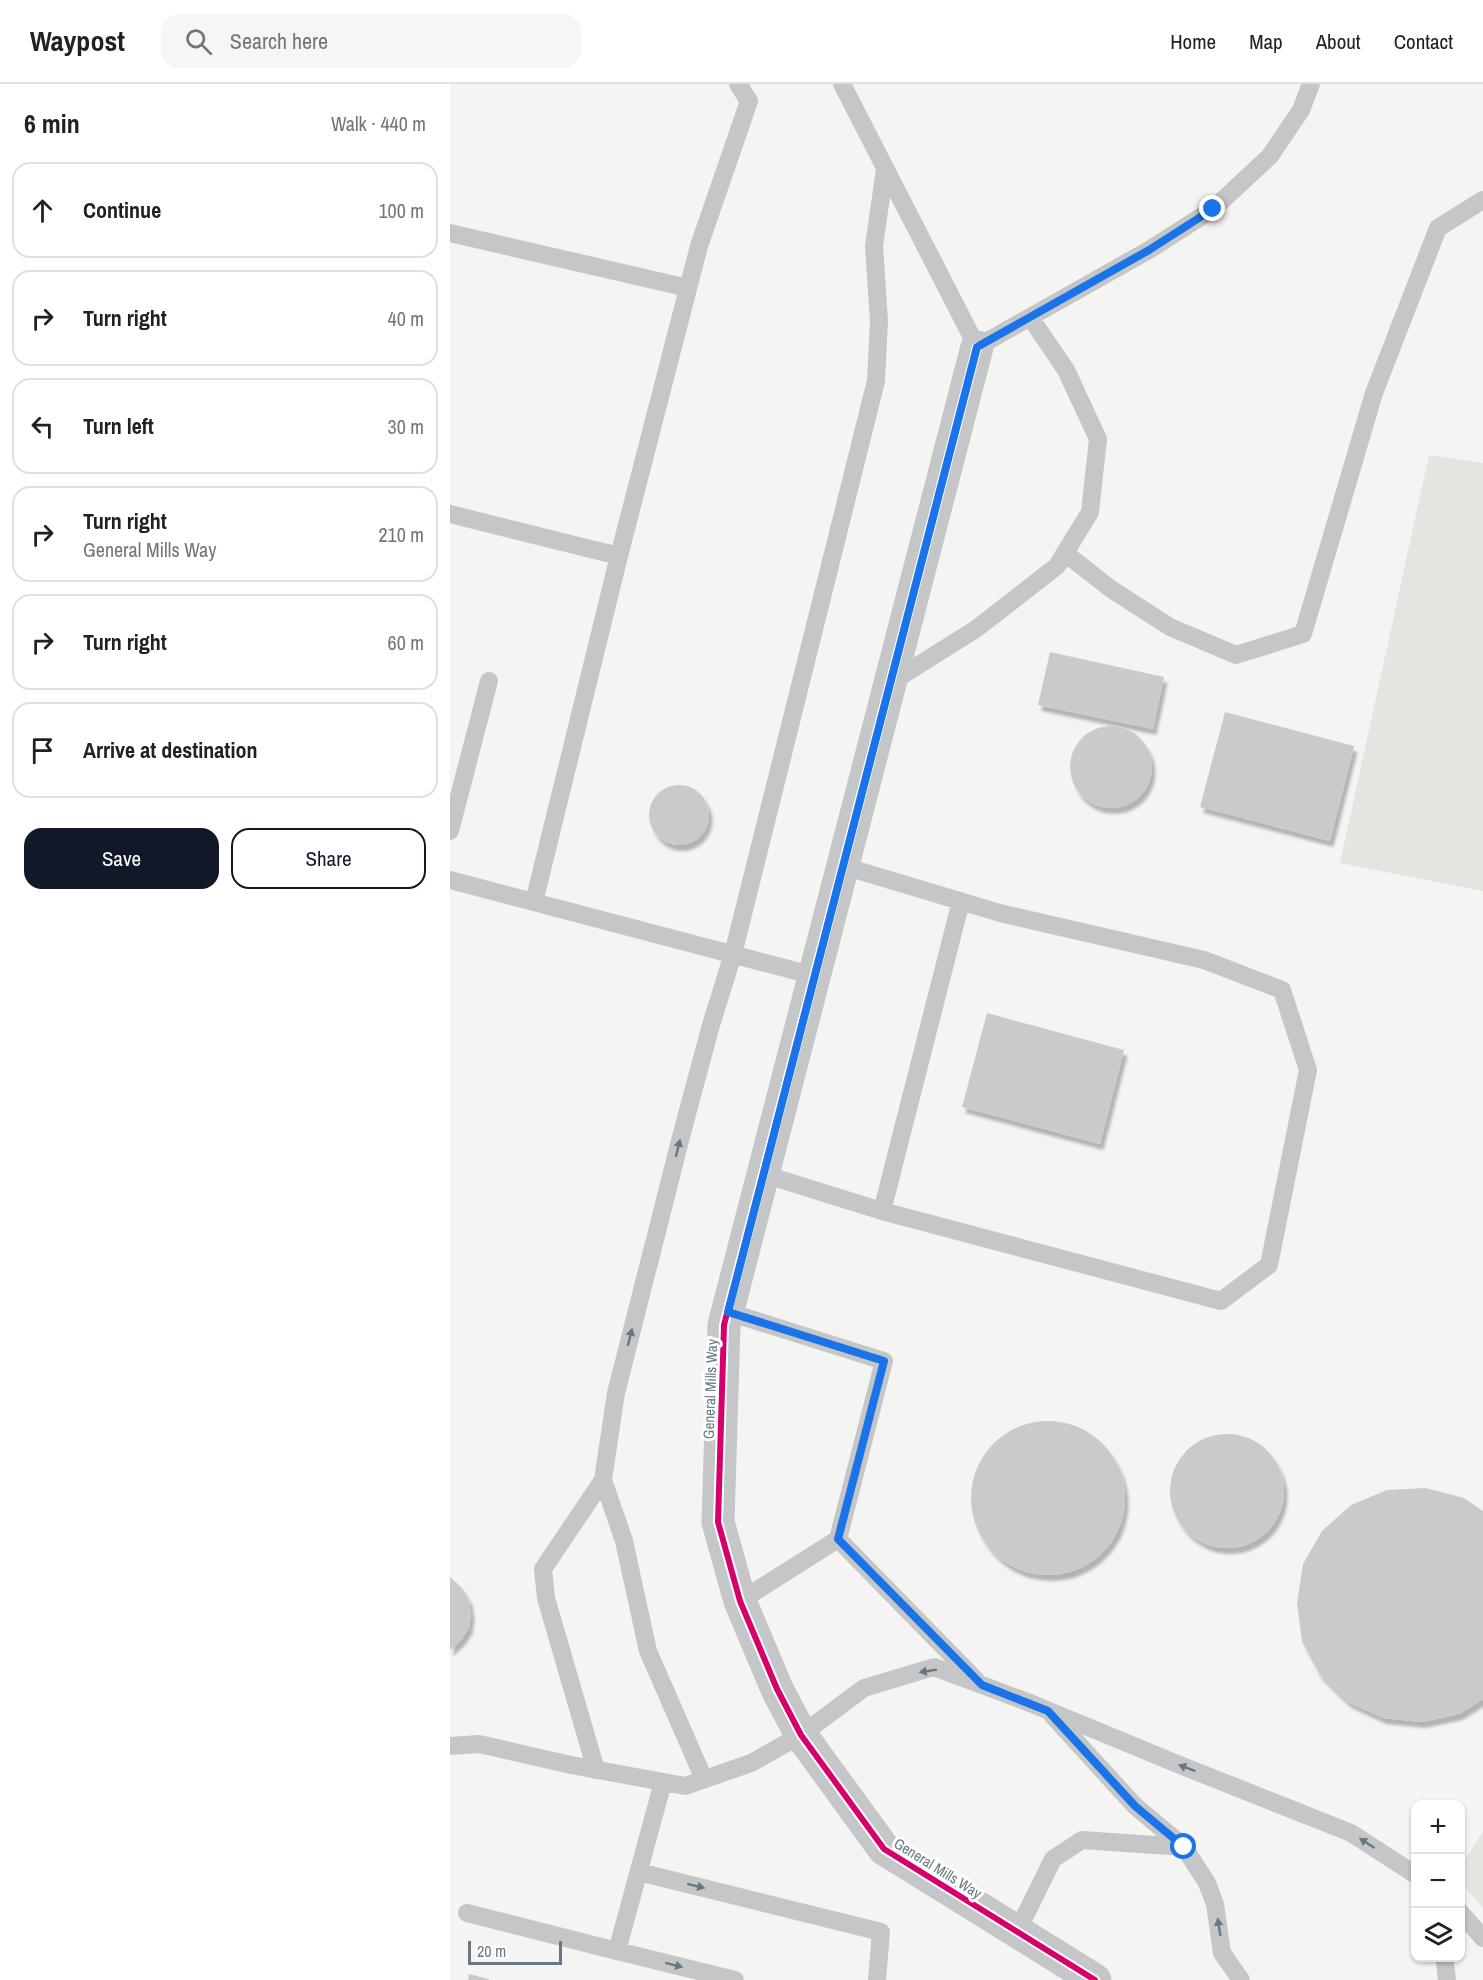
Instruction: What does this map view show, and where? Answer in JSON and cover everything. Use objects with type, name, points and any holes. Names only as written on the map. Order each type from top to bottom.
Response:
[{"type":"street","name":"General Mills Way","points":[[977,347],[724,1325],[718,1521],[740,1601],[777,1689],[801,1735],[884,1849],[1095,1980]]},
{"type":"lane","points":[[534,902],[619,556],[699,246],[748,101],[738,84]]},
{"type":"lane","points":[[842,84],[977,347],[1149,250],[1213,209],[1270,156],[1301,110],[1311,84]]},
{"type":"lane","points":[[596,1770],[546,1598],[543,1569],[603,1480],[616,1393],[683,1129],[733,954],[876,381],[879,321],[874,246],[885,169]]},
{"type":"lane","points":[[1065,553],[1111,589],[1170,627],[1236,655],[1303,634],[1374,393],[1438,228],[1483,200]]},
{"type":"lane","points":[[450,232],[688,288]]},
{"type":"lane","points":[[890,683],[976,629],[1057,566],[1090,512],[1098,439],[1066,370],[1030,317]]},
{"type":"lane","points":[[450,514],[619,556]]},
{"type":"lane","points":[[450,831],[489,681]]},
{"type":"lane","points":[[763,1174],[882,1211],[1221,1301],[1269,1265],[1308,1070],[1282,990],[1204,960],[1000,913],[843,866]]},
{"type":"lane","points":[[450,880],[815,976]]},
{"type":"lane","points":[[882,1211],[961,901]]},
{"type":"lane","points":[[728,1312],[884,1361],[838,1539],[740,1601]]},
{"type":"lane","points":[[603,1480],[624,1541],[648,1651],[704,1779]]},
{"type":"lane","points":[[838,1539],[982,1685]]},
{"type":"lane","points":[[450,1746],[479,1744],[596,1770],[685,1786],[751,1763],[801,1735],[864,1688],[934,1667],[1351,1833],[1411,1872]]},
{"type":"lane","points":[[1048,1711],[1135,1806],[1184,1847],[1207,1883],[1215,1904],[1222,1953],[1241,1980]]},
{"type":"lane","points":[[617,1951],[663,1782]]},
{"type":"lane","points":[[1017,1932],[1053,1858],[1082,1840],[1184,1847]]},
{"type":"lane","points":[[639,1872],[881,1932],[877,1980]]},
{"type":"lane","points":[[467,1913],[735,1980]]},
{"type":"lane","points":[[1465,1917],[1483,1938]]},
{"type":"shaded area","points":[[1429,455],[1483,463],[1483,891],[1340,863]]},
{"type":"shaded area","points":[[1483,1831],[1483,1908],[1465,1888],[1465,1860]]},
{"type":"building","points":[[1050,652],[1164,677],[1153,729],[1038,705]]},
{"type":"building","points":[[1225,712],[1354,746],[1330,841],[1200,807]]},
{"type":"building","points":[[1111,726],[1127,729],[1140,738],[1149,751],[1152,767],[1149,783],[1140,796],[1127,805],[1111,808],[1095,805],[1082,796],[1073,783],[1070,767],[1073,751],[1082,738],[1095,729]]},
{"type":"building","points":[[673,785],[685,785],[696,790],[704,798],[709,815],[707,827],[696,840],[685,845],[673,845],[662,840],[654,832],[649,821],[649,809],[654,798],[662,790]]},
{"type":"building","points":[[987,1013],[1124,1050],[1100,1144],[962,1107]]},
{"type":"building","points":[[1048,1421],[1078,1426],[1103,1443],[1120,1468],[1125,1498],[1120,1528],[1103,1553],[1078,1570],[1048,1575],[1018,1570],[993,1553],[976,1528],[971,1498],[976,1468],[993,1443],[1018,1426]]},
{"type":"building","points":[[1227,1434],[1249,1438],[1268,1450],[1280,1469],[1284,1491],[1280,1513],[1268,1532],[1249,1544],[1227,1548],[1205,1544],[1186,1532],[1174,1513],[1170,1491],[1174,1469],[1186,1450],[1205,1438]]},
{"type":"building","points":[[1426,1488],[1464,1498],[1483,1511],[1483,1699],[1459,1714],[1422,1722],[1383,1718],[1348,1702],[1320,1675],[1302,1641],[1297,1603],[1303,1564],[1322,1531],[1351,1505],[1387,1490]]},
{"type":"building","points":[[450,1577],[462,1588],[469,1600],[471,1614],[469,1628],[450,1650]]},
{"type":"building","points":[[469,1974],[489,1979],[489,1980],[468,1980]]},
{"type":"cycle path","points":[[977,347],[724,1325],[718,1522],[740,1601],[777,1689],[801,1735],[884,1849],[1095,1980]]},
{"type":"route","points":[[1184,1847],[1135,1806],[1048,1711],[982,1685],[838,1539],[884,1361],[728,1312],[977,347],[1149,250],[1213,209]]}]
